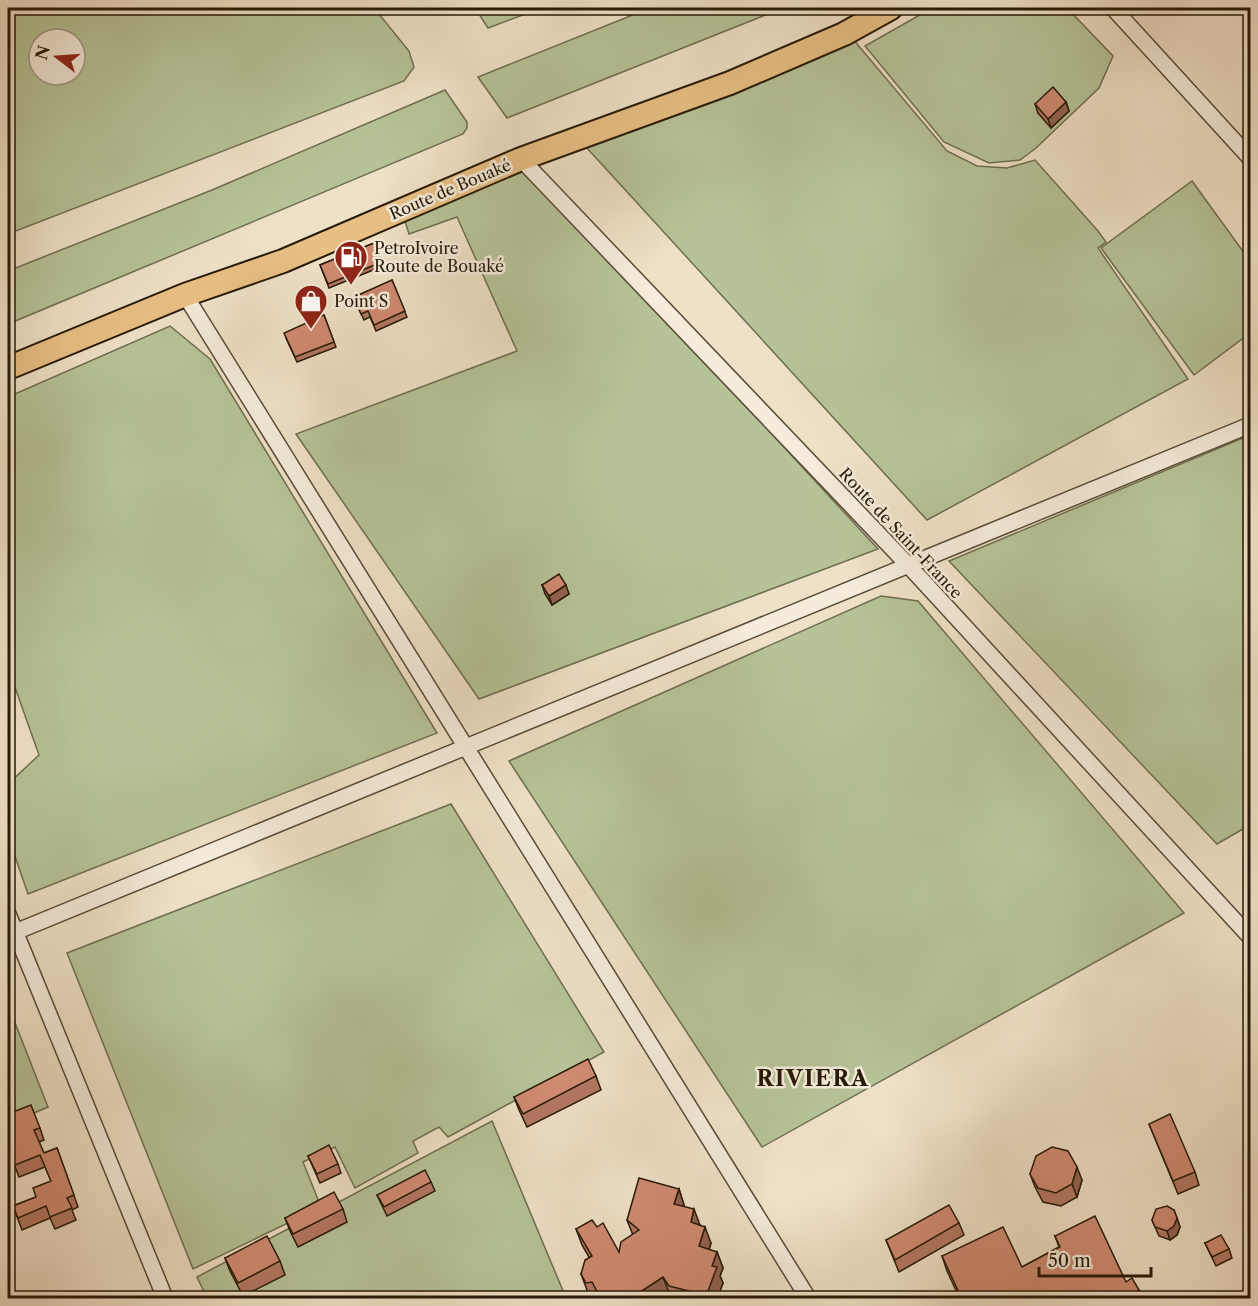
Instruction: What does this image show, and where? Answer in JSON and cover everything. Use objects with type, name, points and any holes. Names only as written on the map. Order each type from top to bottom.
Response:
[{"type":"highway","name":"Route de Bouaké","points":[[8,368],[185,295],[283,261],[521,159],[730,83],[844,34],[891,8]]},
{"type":"street","points":[[1113,8],[1251,158]]},
{"type":"street","name":"Route de Saint-France","points":[[521,159],[909,566],[1251,937]]},
{"type":"street","points":[[185,295],[808,1299]]},
{"type":"street","points":[[11,933],[1251,424]]},
{"type":"street","points":[[8,914],[11,933],[165,1299]]},
{"type":"green space","points":[[8,8],[374,8],[409,51],[414,67],[404,81],[8,234]]},
{"type":"green space","points":[[475,8],[541,8],[488,28]]},
{"type":"green space","points":[[650,8],[783,8],[507,118],[478,77]]},
{"type":"green space","points":[[932,8],[1067,8],[1113,56],[1099,88],[1036,148],[1020,160],[989,163],[944,142],[865,46]]},
{"type":"green space","points":[[852,38],[947,151],[977,166],[1007,168],[1035,160],[1106,242],[1098,248],[1188,379],[927,520],[586,147]]},
{"type":"green space","points":[[445,90],[467,122],[467,128],[463,134],[8,324],[8,271],[212,190]]},
{"type":"green space","points":[[520,161],[878,549],[479,699],[296,434],[517,351],[457,217],[409,234],[402,212]]},
{"type":"green space","points":[[1192,181],[1250,261],[1250,333],[1194,375],[1101,248]]},
{"type":"green space","points":[[170,326],[210,359],[437,733],[28,894],[8,836],[8,784],[39,755],[11,676],[8,676],[8,397]]},
{"type":"green space","points":[[1250,435],[1250,825],[1217,844],[949,561]]},
{"type":"green space","points":[[881,596],[918,601],[1184,913],[762,1147],[509,761]]},
{"type":"green space","points":[[451,804],[604,1052],[448,1137],[439,1127],[413,1141],[418,1153],[355,1188],[335,1147],[303,1162],[321,1207],[193,1269],[67,953]]},
{"type":"green space","points":[[8,1005],[48,1107],[8,1124]]},
{"type":"green space","points":[[492,1121],[566,1298],[207,1298],[197,1277]]},
{"type":"building","points":[[1053,87],[1066,102],[1048,119],[1035,104]]},
{"type":"building","points":[[374,243],[382,262],[328,284],[320,265]]},
{"type":"building","points":[[392,280],[405,311],[374,325],[368,311],[361,314],[354,297]]},
{"type":"building","points":[[324,315],[334,342],[295,357],[284,333]]},
{"type":"building","points":[[559,574],[566,585],[549,596],[542,585]]},
{"type":"building","points":[[1251,828],[1251,843],[1246,829]]},
{"type":"building","points":[[588,1059],[596,1076],[523,1114],[514,1097]]},
{"type":"building","points":[[31,1105],[40,1128],[34,1130],[44,1153],[57,1148],[74,1195],[67,1198],[72,1208],[50,1217],[46,1206],[18,1218],[13,1206],[36,1197],[33,1188],[51,1181],[40,1155],[15,1165],[8,1147],[8,1114]]},
{"type":"building","points":[[1170,1114],[1195,1172],[1173,1181],[1149,1124]]},
{"type":"building","points":[[329,1145],[338,1164],[317,1174],[308,1156]]},
{"type":"building","points":[[1052,1147],[1068,1151],[1077,1167],[1072,1184],[1056,1193],[1038,1188],[1030,1174],[1036,1156]]},
{"type":"building","points":[[425,1170],[431,1182],[384,1207],[377,1195]]},
{"type":"building","points":[[639,1178],[679,1189],[674,1204],[694,1209],[691,1222],[705,1227],[699,1246],[717,1252],[712,1266],[717,1267],[708,1291],[701,1294],[669,1286],[663,1277],[637,1294],[640,1299],[601,1299],[592,1282],[586,1283],[581,1274],[585,1260],[592,1256],[576,1229],[592,1220],[597,1227],[603,1223],[619,1252],[621,1242],[639,1230],[627,1220]]},
{"type":"building","points":[[334,1192],[343,1209],[293,1234],[285,1218]]},
{"type":"building","points":[[949,1205],[959,1223],[895,1260],[886,1240]]},
{"type":"building","points":[[1167,1206],[1174,1210],[1177,1218],[1174,1226],[1167,1231],[1155,1227],[1152,1220],[1156,1209]]},
{"type":"building","points":[[1095,1216],[1126,1282],[1132,1278],[1139,1290],[1123,1299],[1074,1299],[1072,1295],[1065,1299],[962,1299],[942,1256],[1003,1227],[1022,1267],[1060,1247],[1055,1236]]},
{"type":"building","points":[[1221,1235],[1229,1249],[1212,1257],[1205,1243]]},
{"type":"building","points":[[267,1236],[280,1261],[238,1283],[225,1258]]},
{"type":"place","name":"PetroIvoire Route de Bouaké","points":[[351,286]]},
{"type":"place","name":"Point S","points":[[311,330]]},
{"type":"district","name":"RIVIERA","points":[[813,1078]]}]
